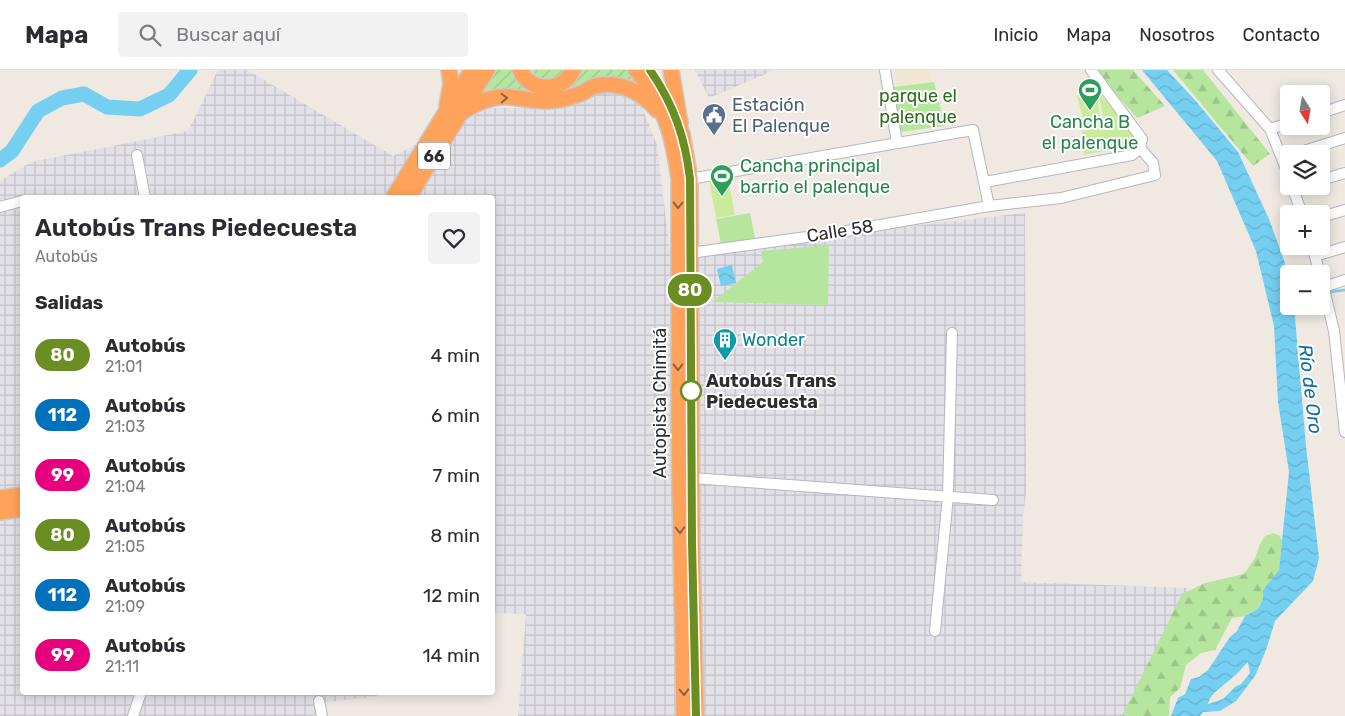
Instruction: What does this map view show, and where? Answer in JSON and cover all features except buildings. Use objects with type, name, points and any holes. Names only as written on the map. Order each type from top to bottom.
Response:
[{"type":"highway","points":[[443,118],[451,84],[449,70]]},
{"type":"highway","name":"66","points":[[396,195],[472,70]]},
{"type":"highway","name":"66","points":[[410,195],[486,70]]},
{"type":"highway","points":[[520,70],[530,83],[542,88],[553,87],[564,82],[573,70]]},
{"type":"highway","name":"Autopista Chimitá","points":[[636,70],[656,97],[668,122],[678,179],[678,407],[684,716]]},
{"type":"highway","name":"Autopista Chimitá","points":[[650,70],[668,98],[682,134],[690,179],[696,716]]},
{"type":"highway","points":[[671,70],[682,134]]},
{"type":"highway","points":[[459,114],[474,104],[498,97],[548,101],[571,97],[594,86],[608,85],[632,90],[643,97],[668,122]]},
{"type":"highway","points":[[0,498],[20,495]]},
{"type":"highway","points":[[0,512],[20,509]]},
{"type":"street","points":[[885,70],[898,143]]},
{"type":"street","points":[[984,182],[1132,156],[1141,143],[1091,70]]},
{"type":"street","points":[[1218,70],[1270,129],[1280,146]]},
{"type":"street","points":[[1330,110],[1345,105]]},
{"type":"street","points":[[1270,129],[1280,126]]},
{"type":"street","points":[[690,179],[973,130],[989,206]]},
{"type":"street","points":[[1323,145],[1345,138]]},
{"type":"street","name":"Calle 58","points":[[690,253],[829,234],[989,206],[1061,198],[1155,175],[1154,163],[1141,143]]},
{"type":"street","points":[[137,155],[144,195]]},
{"type":"street","points":[[1330,177],[1345,173]]},
{"type":"street","points":[[0,207],[20,202]]},
{"type":"street","points":[[1330,214],[1345,210]]},
{"type":"street","points":[[1330,249],[1345,247]]},
{"type":"street","points":[[1330,281],[1345,280]]},
{"type":"street","points":[[1330,313],[1334,331],[1345,432]]},
{"type":"street","points":[[934,631],[948,496],[952,333]]},
{"type":"street","points":[[692,478],[993,500]]},
{"type":"street","points":[[133,716],[140,695]]},
{"type":"street","points":[[319,701],[322,716]]},
{"type":"shaded area","points":[[218,70],[247,70],[393,156],[489,108],[556,108],[588,91],[621,90],[642,107],[657,145],[670,254],[1025,213],[1026,492],[1023,516],[1021,582],[1189,588],[1125,716],[518,716],[526,614],[495,613],[495,195],[20,195],[20,695],[377,696],[321,703],[314,716],[0,716],[0,181],[31,162],[188,131]]},
{"type":"shaded area","points":[[695,70],[775,70],[709,98]]},
{"type":"shaded area","points":[[894,70],[930,70],[932,81],[897,85]]},
{"type":"green space","points":[[494,70],[513,70],[519,81],[570,85],[578,77],[581,70],[627,70],[644,93],[584,85],[552,96],[478,95]]},
{"type":"green space","points":[[530,70],[567,70],[557,78],[544,80]]},
{"type":"green space","points":[[1095,70],[1133,70],[1165,106],[1137,118]]},
{"type":"green space","points":[[1173,70],[1203,70],[1270,154],[1253,166]]},
{"type":"green space","name":"parque el palenque","points":[[934,82],[945,126],[899,132],[893,87]]},
{"type":"green space","name":"Cancha B el palenque","points":[[1096,91],[1102,127],[1085,128],[1077,95]]},
{"type":"green space","points":[[1098,91],[1140,144],[1084,155],[1082,131],[1105,127]]},
{"type":"green space","name":"Cancha principal barrio el palenque","points":[[728,177],[735,215],[716,218],[709,179]]},
{"type":"green space","points":[[750,213],[755,238],[721,244],[716,219]]},
{"type":"green space","points":[[829,245],[828,305],[712,302],[763,262],[761,251]]},
{"type":"green space","points":[[1273,533],[1280,536],[1282,541],[1279,570],[1263,590],[1263,599],[1258,609],[1245,616],[1232,618],[1215,650],[1201,653],[1186,665],[1180,688],[1170,697],[1169,716],[1122,716],[1182,594],[1205,583],[1244,574],[1255,558],[1265,536]]},
{"type":"water","points":[[1142,70],[1167,70],[1195,100],[1238,152],[1269,219],[1280,249],[1280,255],[1282,255],[1286,265],[1280,265],[1280,315],[1295,315],[1306,446],[1319,558],[1313,581],[1275,621],[1255,676],[1236,701],[1220,711],[1203,712],[1200,716],[1171,716],[1178,698],[1185,694],[1191,679],[1199,677],[1208,670],[1230,637],[1237,631],[1245,616],[1258,609],[1263,599],[1263,590],[1279,570],[1289,472],[1278,402],[1274,326],[1256,251],[1217,161]],"holes":[[[1248,662],[1250,673],[1241,684],[1235,687],[1223,699],[1208,704],[1215,693]]]},
{"type":"water","points":[[732,265],[736,283],[721,286],[717,269]]},
{"type":"waterway","points":[[0,160],[12,151],[38,111],[62,98],[84,94],[107,107],[140,109],[169,95],[190,70]]},
{"type":"waterway","points":[[1330,292],[1345,290]]},
{"type":"bus line","name":"80","points":[[650,70],[668,98],[682,134],[690,179],[692,543],[696,716]]},
{"type":"place","name":"Cancha B el palenque","points":[[1090,111]]},
{"type":"place","name":"Estación El Palenque","points":[[714,136]]},
{"type":"place","name":"Cancha principal barrio el palenque","points":[[722,197]]},
{"type":"place","name":"Wonder","points":[[725,361]]},
{"type":"place","name":"Autobús Trans Piedecuesta","points":[[691,391]]},
{"type":"water label","name":"Río de Oro","points":[[1311,389]]}]
